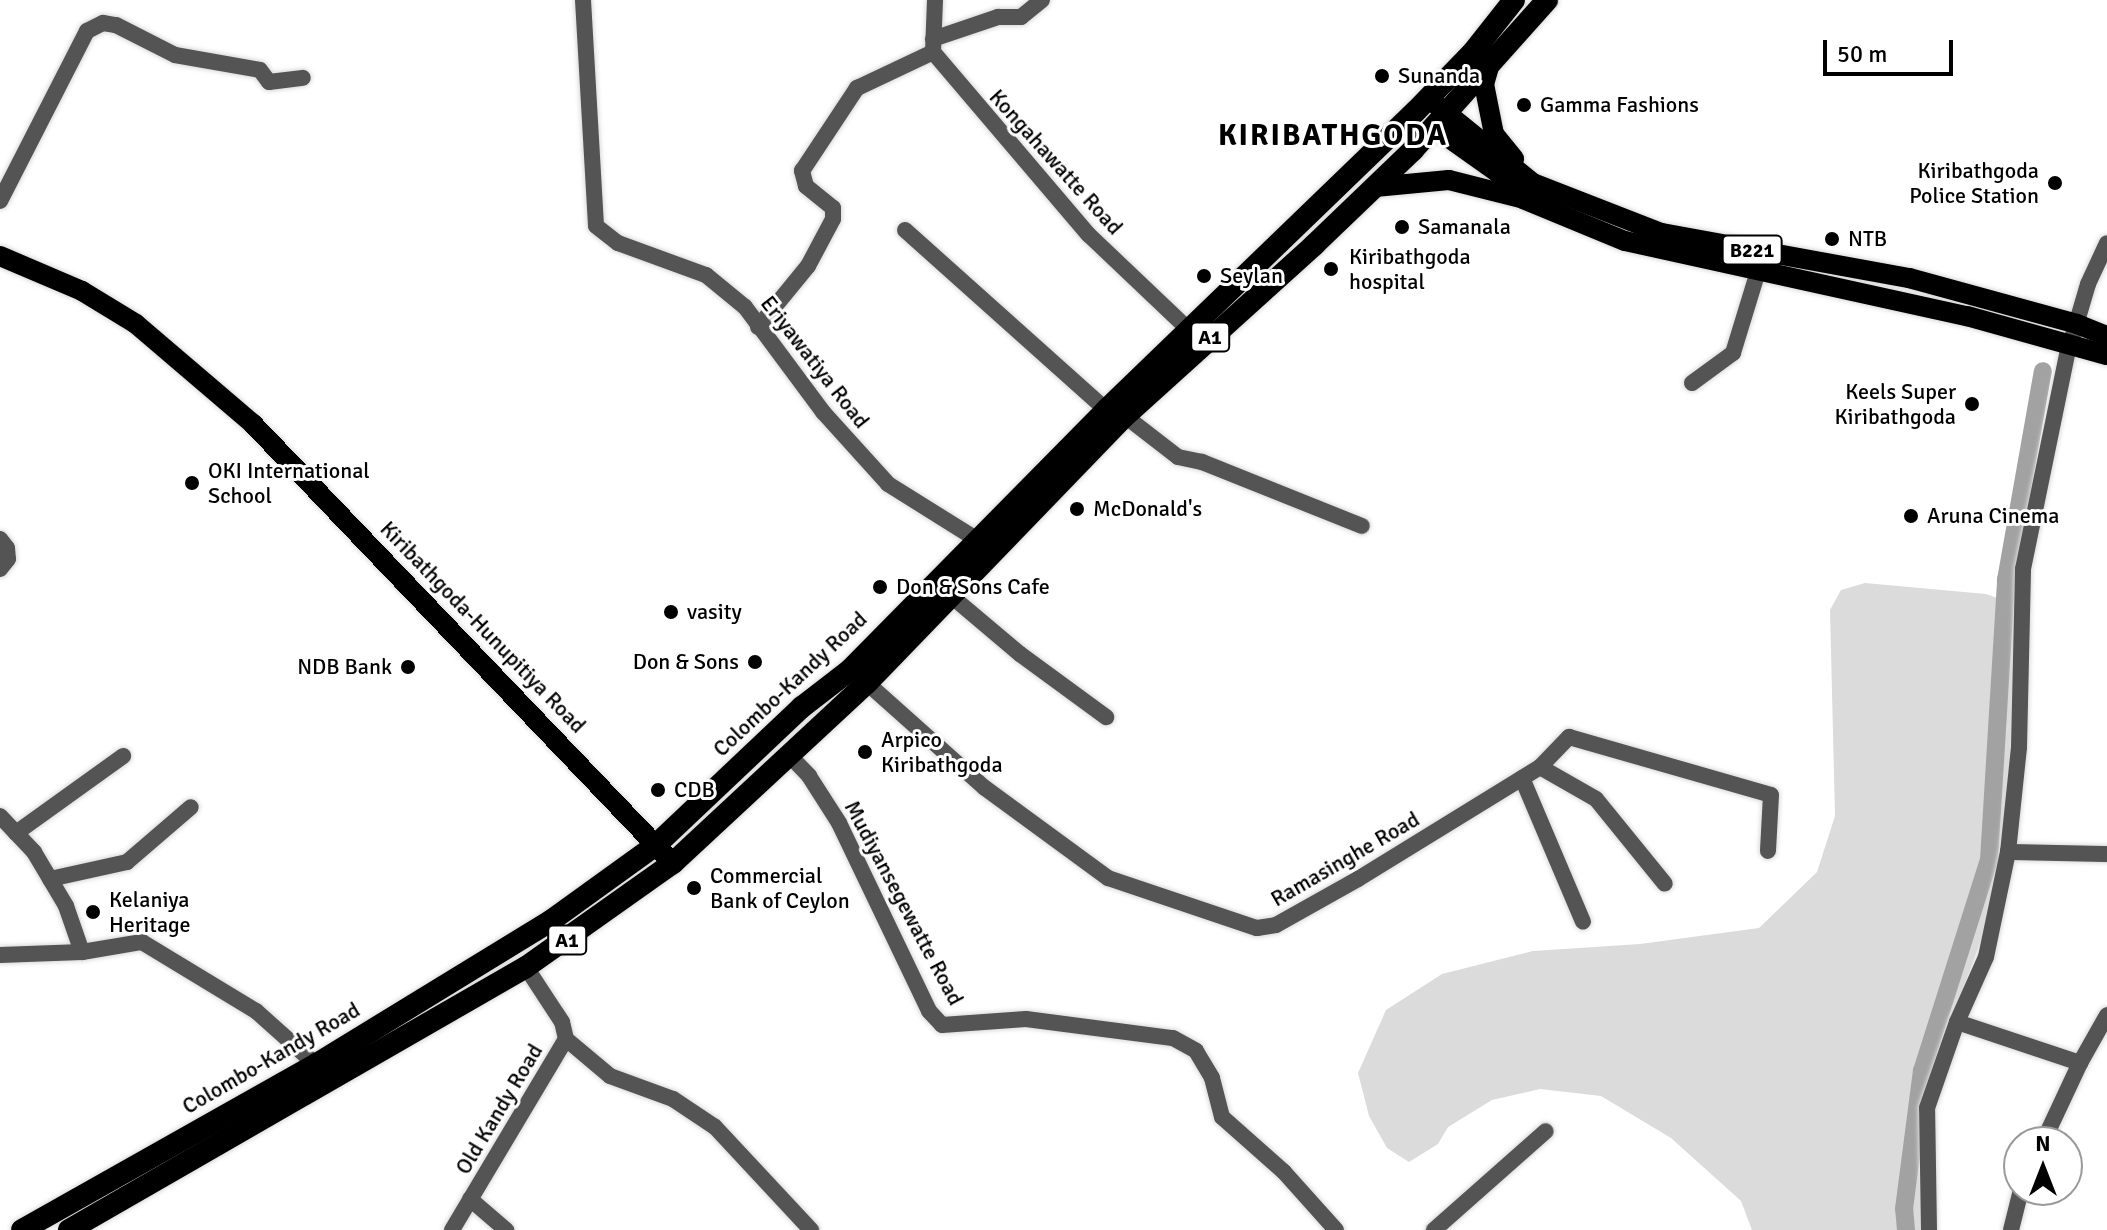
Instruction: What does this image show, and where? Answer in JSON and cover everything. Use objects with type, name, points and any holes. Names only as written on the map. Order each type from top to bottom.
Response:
[{"type":"highway","name":"Colombo-Kandy Road","points":[[22,1230],[526,967],[673,863],[867,683],[1190,331],[1428,98],[1473,52],[1514,0]]},
{"type":"highway","name":"Colombo-Kandy Road","points":[[69,1230],[324,1072],[552,920],[656,845],[802,707],[850,670],[976,539],[1375,187],[1441,121],[1547,0]]},
{"type":"main road","points":[[1489,67],[1484,84],[1494,134],[1528,191]]},
{"type":"main road","name":"B221","points":[[1428,98],[1441,121],[1528,191],[1625,241],[1967,316],[2107,355]]},
{"type":"main road","points":[[1375,187],[1449,180],[1528,191]]},
{"type":"main road","name":"B221","points":[[1528,191],[1661,233],[1909,278],[2077,324],[2107,336]]},
{"type":"main road","name":"Kiribathgoda-Hunupitiya Road","points":[[0,256],[82,291],[136,324],[253,424],[673,863]]},
{"type":"street","name":"Eriyawatiya Road","points":[[583,0],[596,226],[618,243],[706,275],[745,307],[823,412],[888,484],[976,539]]},
{"type":"street","points":[[933,45],[935,0]]},
{"type":"street","points":[[758,327],[808,266],[833,219],[833,208],[806,186],[802,171],[857,88],[933,45],[998,17],[1021,17],[1042,0]]},
{"type":"street","points":[[0,201],[87,31],[103,23],[116,25],[175,55],[260,70],[269,82],[303,78]]},
{"type":"street","name":"Kongahawatte Road","points":[[933,45],[1089,235],[1190,331]]},
{"type":"street","points":[[905,230],[1116,413],[1178,457],[1202,462],[1362,526]]},
{"type":"street","points":[[1929,1230],[1927,1108],[1957,1022],[1986,957],[2008,852],[2019,747],[2023,569],[2069,345],[2088,284],[2107,243]]},
{"type":"street","points":[[1692,383],[1733,353],[1758,271]]},
{"type":"street","points":[[0,539],[7,548],[8,559],[0,569]]},
{"type":"street","points":[[950,595],[1020,654],[1106,717]]},
{"type":"street","name":"Ramasinghe Road","points":[[867,683],[985,788],[1108,878],[1257,928],[1276,925],[1331,895],[1540,767],[1569,737],[1771,795],[1768,851]]},
{"type":"street","points":[[16,833],[123,756]]},
{"type":"street","name":"Mudiyansegewatte Road","points":[[790,756],[809,776],[839,823],[929,1011],[942,1025],[1026,1019],[1173,1038],[1196,1051],[1212,1078],[1222,1117],[1284,1172],[1336,1230]]},
{"type":"street","points":[[1540,767],[1596,799],[1665,884]]},
{"type":"street","points":[[1522,778],[1583,922]]},
{"type":"street","points":[[50,879],[127,862],[191,807]]},
{"type":"street","points":[[0,816],[34,852],[66,906],[82,952]]},
{"type":"street","points":[[2008,852],[2107,854]]},
{"type":"street","points":[[0,955],[82,952],[142,942],[256,1011],[324,1072]]},
{"type":"street","name":"Old Kandy Road","points":[[452,1230],[566,1039],[562,1022],[526,967]]},
{"type":"street","points":[[2050,1126],[2107,1015]]},
{"type":"street","points":[[1957,1022],[2080,1063]]},
{"type":"street","points":[[566,1039],[610,1076],[673,1099],[715,1127],[811,1230]]},
{"type":"street","points":[[1434,1230],[1546,1131]]},
{"type":"street","points":[[470,1199],[506,1230]]},
{"type":"street","points":[[2011,1230],[2017,1206]]},
{"type":"shaded area","points":[[1865,583],[1986,594],[2017,605],[2009,780],[1991,912],[1924,1097],[1919,1167],[1922,1230],[1752,1230],[1741,1201],[1671,1138],[1601,1096],[1540,1089],[1492,1100],[1448,1127],[1438,1144],[1409,1162],[1387,1148],[1369,1116],[1358,1073],[1386,1010],[1442,974],[1533,951],[1640,944],[1759,928],[1817,872],[1835,816],[1830,610],[1841,590]]},
{"type":"waterway","points":[[1906,1230],[1904,1209],[1922,1071],[1989,860],[2006,580],[2043,371]]},
{"type":"place","name":"Sunanda","points":[[1382,76]]},
{"type":"place","name":"Gamma Fashions","points":[[1524,105]]},
{"type":"place","name":"Kiribathgoda Police Station","points":[[2055,183]]},
{"type":"place","name":"Samanala","points":[[1402,227]]},
{"type":"place","name":"NTB","points":[[1832,239]]},
{"type":"place","name":"Kiribathgoda hospital","points":[[1331,269]]},
{"type":"place","name":"Seylan","points":[[1204,276]]},
{"type":"place","name":"Keels Super Kiribathgoda","points":[[1972,404]]},
{"type":"place","name":"OKI International School","points":[[192,483]]},
{"type":"place","name":"McDonald's","points":[[1077,509]]},
{"type":"place","name":"Aruna Cinema","points":[[1911,516]]},
{"type":"place","name":"Don & Sons Cafe","points":[[880,587]]},
{"type":"place","name":"vasity","points":[[671,612]]},
{"type":"place","name":"Don & Sons","points":[[755,662]]},
{"type":"place","name":"NDB Bank","points":[[408,667]]},
{"type":"place","name":"Arpico Kiribathgoda","points":[[865,752]]},
{"type":"place","name":"CDB","points":[[658,790]]},
{"type":"place","name":"Commercial Bank of Ceylon","points":[[694,888]]},
{"type":"place","name":"Kelaniya Heritage","points":[[93,912]]},
{"type":"district","name":"KIRIBATHGODA","points":[[1333,136]]}]
